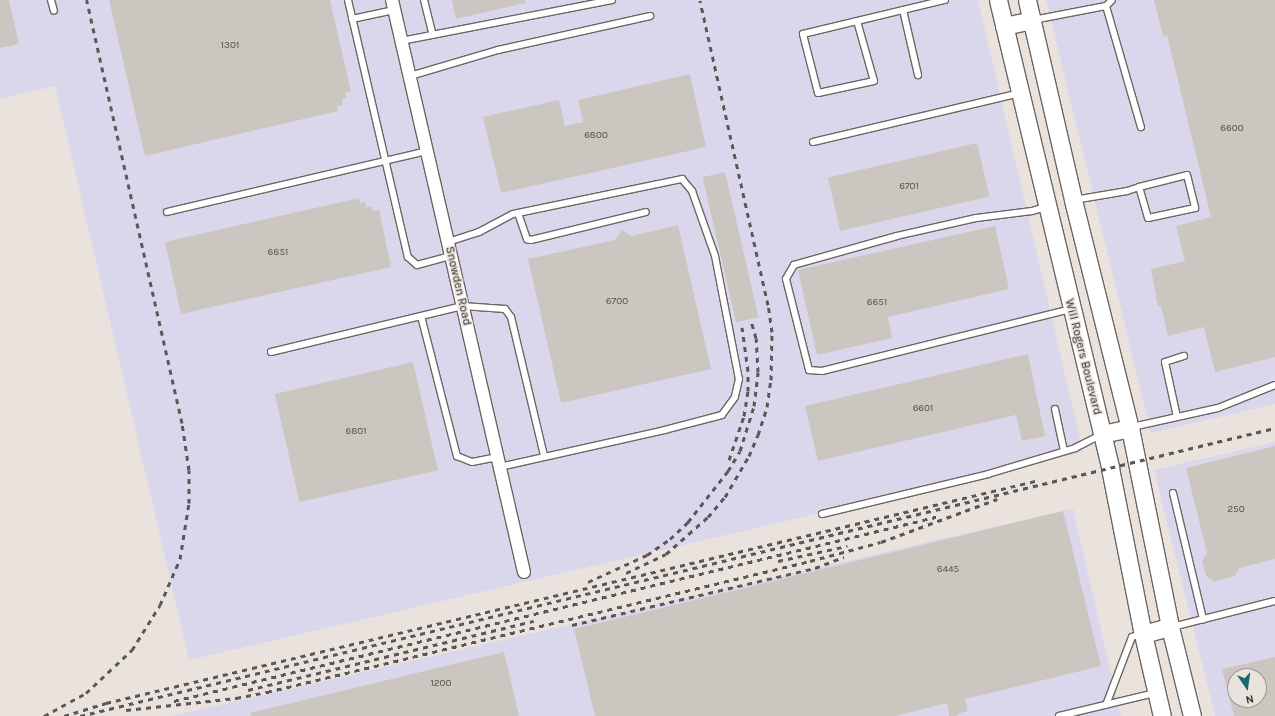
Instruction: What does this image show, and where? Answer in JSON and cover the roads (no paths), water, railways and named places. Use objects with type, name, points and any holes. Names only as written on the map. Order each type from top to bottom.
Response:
[{"type":"main road","name":"Will Rogers Boulevard","points":[[998,0],[1070,309],[1102,434],[1143,634],[1162,716]]},
{"type":"main road","points":[[1027,0],[1073,200],[1130,428],[1170,627],[1192,716]]},
{"type":"main road","points":[[1004,26],[1032,20]]},
{"type":"main road","points":[[1046,207],[1073,200]]},
{"type":"main road","points":[[1102,434],[1130,428]]},
{"type":"main road","points":[[1143,634],[1170,627]]},
{"type":"street","name":"Snowden Road","points":[[393,5],[524,572]]},
{"type":"lane","points":[[51,0],[54,11]]},
{"type":"lane","points":[[348,0],[408,257],[417,265],[451,256]]},
{"type":"lane","points":[[424,0],[433,35]]},
{"type":"lane","points":[[401,41],[612,0]]},
{"type":"lane","points":[[857,21],[874,81],[818,93],[803,34],[857,21],[903,10],[925,2],[945,0]]},
{"type":"lane","points":[[1032,20],[1106,6],[1112,0]]},
{"type":"lane","points":[[352,19],[393,5]]},
{"type":"lane","points":[[1106,6],[1141,127]]},
{"type":"lane","points":[[903,10],[918,75]]},
{"type":"lane","points":[[410,76],[498,50],[650,16]]},
{"type":"lane","points":[[813,142],[1020,93]]},
{"type":"lane","points":[[168,212],[385,163],[427,151]]},
{"type":"lane","points":[[1073,200],[1140,187],[1187,175],[1195,208],[1148,218],[1140,187]]},
{"type":"lane","points":[[421,316],[457,456],[472,462],[498,462],[544,456],[665,430],[722,415],[735,398],[739,379],[715,256],[692,191],[682,179],[518,213],[479,232],[448,242]]},
{"type":"lane","points":[[1046,207],[1032,211],[976,218],[897,236],[794,265],[786,279],[809,370],[822,371],[1070,309]]},
{"type":"lane","points":[[518,213],[527,239],[531,240],[646,212]]},
{"type":"lane","points":[[271,352],[462,306],[505,309],[511,316],[544,456]]},
{"type":"lane","points":[[1177,417],[1165,362],[1184,356]]},
{"type":"lane","points":[[1130,428],[1218,408],[1275,385]]},
{"type":"lane","points":[[1055,409],[1064,451]]},
{"type":"lane","points":[[822,514],[988,474],[1064,451],[1102,434]]},
{"type":"lane","points":[[1172,493],[1203,619]]},
{"type":"lane","points":[[1170,627],[1275,601]]},
{"type":"lane","points":[[1106,705],[1132,637],[1143,634]]},
{"type":"lane","points":[[1059,716],[1157,692]]},
{"type":"railway","points":[[44,716],[86,693],[132,650],[160,605],[180,559],[189,503],[189,470],[182,423],[87,0]]},
{"type":"railway","points":[[626,573],[666,554],[708,517],[725,497],[749,456],[758,435],[767,407],[771,380],[772,332],[768,305],[700,0]]},
{"type":"railway","points":[[588,582],[647,555],[670,539],[688,522],[728,471],[740,451],[754,406],[758,372],[756,338],[751,320]]},
{"type":"railway","points":[[729,460],[744,416],[748,391],[748,371],[742,327]]},
{"type":"railway","points":[[80,716],[1275,428]]},
{"type":"railway","points":[[64,716],[106,703],[1039,480]]},
{"type":"railway","points":[[126,710],[236,698],[267,692],[810,561],[881,542],[997,499]]},
{"type":"railway","points":[[174,701],[936,517]]},
{"type":"railway","points":[[778,561],[847,546]]},
{"type":"railway","points":[[572,625],[815,568],[844,557]]},
{"type":"railway","points":[[248,690],[534,621]]}]
